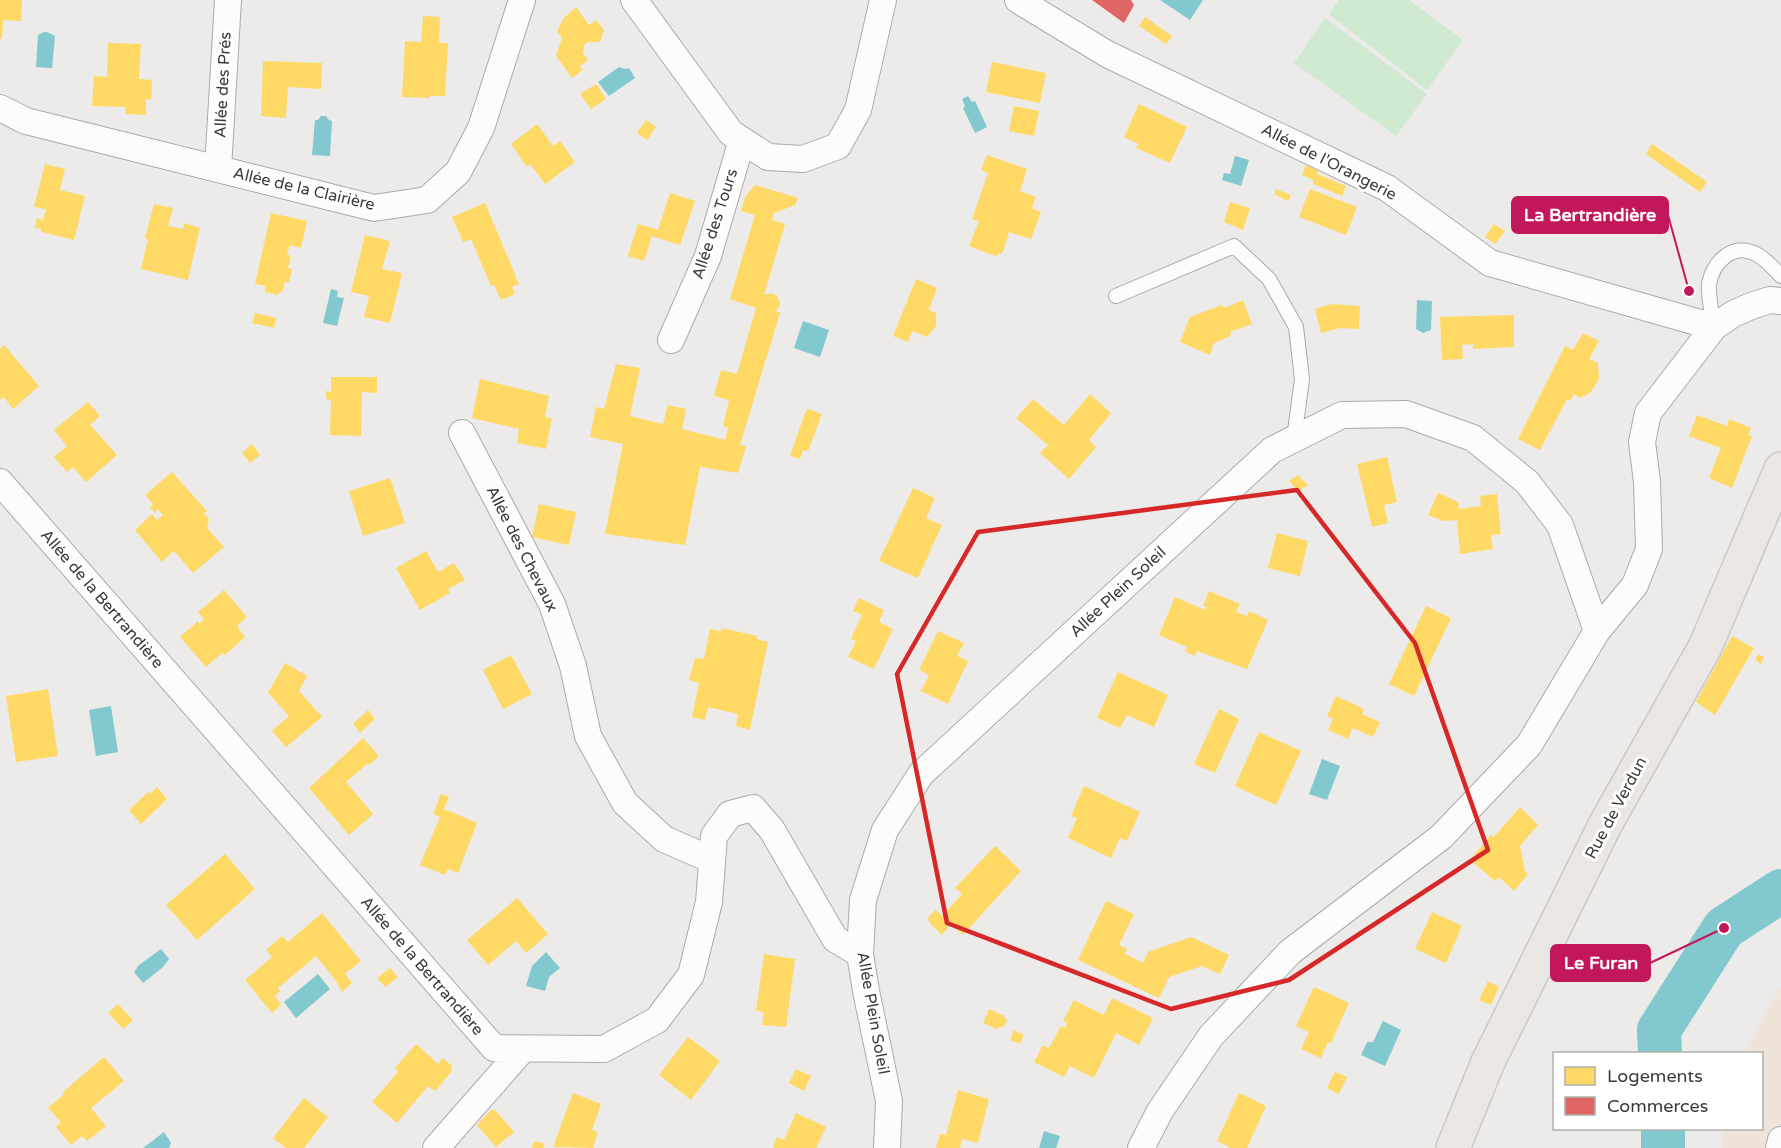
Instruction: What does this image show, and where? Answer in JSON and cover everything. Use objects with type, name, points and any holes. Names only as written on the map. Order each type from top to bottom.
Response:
[{"type":"main road","name":"Rue de Verdun","points":[[1453,1148],[1488,1062],[1605,825],[1705,647],[1781,469]]},
{"type":"street","name":"Allée des Prés","points":[[218,169],[228,0]]},
{"type":"street","name":"Allée de la Clairière","points":[[0,108],[26,121],[374,208],[428,200],[458,172],[481,128],[522,0]]},
{"type":"street","points":[[634,0],[731,133],[768,156],[803,159],[838,146],[858,110],[883,0]]},
{"type":"street","name":"Allée de l'Orangerie","points":[[1018,0],[1107,54],[1387,188],[1490,263],[1714,327]]},
{"type":"street","name":"Allée des Tours","points":[[671,340],[708,256],[741,140]]},
{"type":"street","points":[[1141,1148],[1160,1111],[1211,1035],[1290,952],[1440,837],[1528,746],[1597,631],[1635,585],[1649,549],[1647,482],[1642,442],[1648,413],[1714,327],[1733,314],[1751,306],[1770,300],[1781,301]]},
{"type":"street","name":"Allée Plein Soleil","points":[[887,1148],[890,1101],[860,954],[862,900],[885,830],[921,774],[1272,450],[1342,415],[1406,414],[1473,438],[1527,482],[1560,525],[1597,631]]},
{"type":"street","name":"Allée des Chevaux","points":[[462,433],[552,604],[573,666],[588,736],[625,803],[664,839],[712,860]]},
{"type":"street","name":"Allée de la Bertrandière","points":[[0,482],[494,1048],[604,1049],[657,1020],[692,975],[708,902],[714,836],[730,813],[753,808],[772,830],[835,939],[860,954]]},
{"type":"street","points":[[436,1148],[524,1049]]},
{"type":"street","points":[[1779,1148],[1781,1140]]},
{"type":"lane","points":[[1116,296],[1234,246],[1269,279],[1296,327],[1302,379],[1294,439]]},
{"type":"lane","points":[[1714,327],[1709,286],[1713,271],[1722,258],[1733,251],[1743,249],[1757,254],[1781,276]]},
{"type":"highlighted area","points":[[1297,490],[1415,643],[1488,850],[1289,980],[1171,1009],[947,923],[897,674],[978,532]]},
{"type":"shaded area","points":[[1781,989],[1781,1148],[1721,1148],[1723,1130],[1763,1130],[1763,1052],[1745,1052]]},
{"type":"green space","points":[[1339,0],[1409,0],[1463,40],[1427,90],[1329,14]]},
{"type":"green space","points":[[1325,18],[1427,94],[1396,136],[1294,63]]},
{"type":"water","points":[[1160,0],[1203,0],[1190,20]]},
{"type":"water","points":[[44,32],[55,36],[52,68],[36,67],[38,35]]},
{"type":"water","points":[[619,67],[629,68],[635,78],[609,96],[598,82]]},
{"type":"water","points":[[968,96],[972,102],[975,101],[987,127],[975,133],[963,108],[965,106],[962,99]]},
{"type":"water","points":[[326,116],[332,121],[330,156],[312,155],[315,120]]},
{"type":"water","points":[[1235,156],[1249,160],[1241,186],[1222,180],[1224,173],[1230,174]]},
{"type":"water","points":[[331,289],[338,291],[337,297],[344,298],[337,326],[323,323]]},
{"type":"water","points":[[1417,300],[1432,301],[1431,330],[1423,333],[1416,329]]},
{"type":"water","points":[[803,321],[829,330],[820,357],[794,348]]},
{"type":"water","points":[[111,706],[118,752],[96,756],[89,710]]},
{"type":"water","points":[[1322,759],[1340,766],[1327,800],[1309,794]]},
{"type":"water","points":[[1781,882],[1781,902],[1746,931],[1699,963],[1682,990],[1672,1014],[1665,1052],[1646,1052],[1649,1024],[1664,989],[1689,950],[1722,917],[1766,897]]},
{"type":"water","points":[[161,949],[169,959],[163,967],[143,983],[134,972],[139,965]]},
{"type":"water","points":[[546,952],[560,968],[549,977],[545,991],[526,986],[532,966]]},
{"type":"water","points":[[318,974],[330,989],[296,1018],[284,1002]]},
{"type":"water","points":[[1383,1021],[1401,1030],[1385,1066],[1361,1055],[1367,1042],[1373,1042]]},
{"type":"water","points":[[1644,1130],[1660,1130],[1661,1148],[1644,1148]]},
{"type":"water","points":[[1044,1131],[1060,1136],[1056,1148],[1039,1148]]},
{"type":"water","points":[[164,1132],[171,1143],[169,1148],[143,1148]]},
{"type":"building: Logements","points":[[0,0],[22,0],[21,21],[3,20],[2,39],[0,39]]},
{"type":"building: Logements","points":[[576,7],[589,25],[596,20],[604,30],[600,42],[588,42],[584,45],[583,53],[588,60],[580,66],[583,70],[572,78],[556,56],[562,38],[557,32],[563,19]]},
{"type":"building: Logements","points":[[423,16],[440,17],[439,43],[448,43],[445,96],[402,97],[405,41],[421,42]]},
{"type":"building: Logements","points":[[1145,17],[1172,36],[1166,44],[1139,26]]},
{"type":"building: Logements","points":[[108,43],[141,44],[139,79],[152,80],[151,100],[146,99],[146,115],[125,114],[126,107],[92,106],[94,76],[107,77]]},
{"type":"building: Logements","points":[[263,61],[322,63],[321,89],[288,87],[286,118],[261,116]]},
{"type":"building: Logements","points":[[992,62],[1046,73],[1040,103],[986,92]]},
{"type":"building: Logements","points":[[596,84],[606,99],[591,109],[580,94]]},
{"type":"building: Logements","points":[[1139,104],[1187,127],[1170,163],[1136,148],[1139,144],[1124,137]]},
{"type":"building: Logements","points":[[1014,106],[1039,111],[1034,136],[1009,131]]},
{"type":"building: Logements","points":[[646,120],[656,127],[647,140],[637,133]]},
{"type":"building: Logements","points":[[537,124],[553,146],[560,141],[575,162],[545,184],[530,164],[527,167],[511,144]]},
{"type":"building: Logements","points":[[1652,144],[1707,182],[1700,192],[1646,154]]},
{"type":"building: Logements","points":[[987,155],[1027,169],[1020,191],[1036,197],[1032,208],[1041,212],[1031,239],[1009,232],[1003,252],[995,256],[969,246],[979,221],[972,219],[988,173],[981,170]]},
{"type":"building: Logements","points":[[45,164],[65,169],[60,190],[85,196],[74,240],[41,232],[41,229],[35,228],[37,218],[43,220],[46,209],[34,207]]},
{"type":"building: Logements","points":[[1306,165],[1318,170],[1317,174],[1346,186],[1342,196],[1313,184],[1313,180],[1302,175]]},
{"type":"building: Logements","points":[[755,185],[798,198],[795,205],[774,213],[772,220],[785,224],[764,295],[771,293],[777,296],[780,304],[776,311],[780,313],[740,445],[746,446],[738,473],[700,467],[685,545],[605,534],[623,444],[590,437],[596,407],[604,409],[616,364],[640,368],[630,416],[663,424],[668,405],[686,409],[682,429],[725,440],[728,428],[723,426],[729,400],[714,396],[721,370],[737,374],[756,308],[730,299],[755,215],[741,211],[745,197]]},
{"type":"building: Logements","points":[[1276,189],[1291,195],[1288,201],[1274,194]]},
{"type":"building: Logements","points":[[1310,189],[1357,207],[1346,235],[1299,217]]},
{"type":"building: Logements","points":[[670,193],[695,201],[680,245],[652,236],[644,261],[628,256],[638,224],[658,230]]},
{"type":"building: Logements","points":[[1230,202],[1250,208],[1243,230],[1224,222]]},
{"type":"building: Logements","points":[[485,203],[519,284],[512,287],[515,294],[501,300],[494,285],[491,286],[471,239],[463,242],[452,217]]},
{"type":"building: Logements","points":[[154,204],[173,208],[168,226],[183,229],[184,223],[200,228],[188,280],[141,269],[148,239],[145,238]]},
{"type":"building: Logements","points":[[271,213],[307,221],[301,248],[290,245],[287,253],[291,258],[288,268],[292,269],[289,282],[285,282],[283,290],[277,295],[265,292],[266,286],[255,284]]},
{"type":"building: Logements","points":[[1494,224],[1505,231],[1495,244],[1485,237]]},
{"type":"building: Logements","points":[[365,235],[390,241],[382,269],[402,273],[390,323],[364,317],[369,296],[351,292]]},
{"type":"building: Logements","points":[[916,279],[937,288],[929,310],[936,313],[936,326],[927,337],[912,331],[908,342],[893,336]]},
{"type":"building: Logements","points":[[1243,300],[1252,324],[1230,332],[1231,336],[1214,343],[1210,355],[1180,342],[1190,317],[1222,305],[1224,308]]},
{"type":"building: Logements","points":[[1331,304],[1360,306],[1359,329],[1340,328],[1321,333],[1315,309]]},
{"type":"building: Logements","points":[[255,313],[276,318],[274,328],[252,323]]},
{"type":"building: Logements","points":[[1514,315],[1514,347],[1473,349],[1473,344],[1462,345],[1463,359],[1442,360],[1440,317]]},
{"type":"building: Logements","points":[[1583,333],[1599,341],[1589,359],[1598,363],[1599,379],[1590,393],[1580,398],[1574,394],[1570,401],[1567,399],[1540,450],[1518,439],[1565,346],[1573,350]]},
{"type":"building: Logements","points":[[4,345],[39,386],[13,409],[4,397],[0,400],[0,349]]},
{"type":"building: Logements","points":[[331,377],[377,377],[377,393],[362,392],[361,436],[330,435],[331,400],[326,399],[326,391],[331,392]]},
{"type":"building: Logements","points":[[480,379],[549,396],[545,417],[552,418],[546,449],[517,443],[519,429],[472,418]]},
{"type":"building: Logements","points":[[1090,394],[1111,413],[1089,440],[1096,447],[1069,479],[1040,453],[1048,445],[1016,418],[1033,399],[1064,425]]},
{"type":"building: Logements","points":[[88,402],[100,416],[90,425],[117,455],[86,482],[73,467],[67,472],[54,457],[67,446],[54,430]]},
{"type":"building: Logements","points":[[808,409],[822,414],[808,451],[803,450],[800,459],[790,456]]},
{"type":"building: Logements","points":[[1697,415],[1727,426],[1729,419],[1751,428],[1748,435],[1752,436],[1732,488],[1709,478],[1721,448],[1689,436]]},
{"type":"building: Logements","points":[[252,444],[260,455],[250,463],[242,453]]},
{"type":"building: Logements","points":[[1387,457],[1397,502],[1384,505],[1388,523],[1372,527],[1357,464]]},
{"type":"building: Logements","points":[[172,472],[207,511],[204,513],[209,519],[207,528],[224,547],[193,573],[174,551],[162,562],[135,530],[152,514],[157,520],[163,515],[158,509],[155,513],[150,507],[153,504],[145,495]]},
{"type":"building: Logements","points":[[1298,475],[1308,485],[1298,491],[1289,481]]},
{"type":"building: Logements","points":[[390,478],[405,523],[363,536],[349,491]]},
{"type":"building: Logements","points":[[913,488],[935,498],[926,518],[942,525],[918,578],[879,561]]},
{"type":"building: Logements","points":[[1438,493],[1458,502],[1459,509],[1481,506],[1480,496],[1497,494],[1501,534],[1491,535],[1493,549],[1460,554],[1457,520],[1443,521],[1428,515]]},
{"type":"building: Logements","points":[[539,504],[576,512],[569,545],[532,537]]},
{"type":"building: Logements","points":[[1277,533],[1308,541],[1300,576],[1268,568]]},
{"type":"building: Logements","points":[[426,551],[438,572],[454,563],[465,580],[448,589],[450,593],[420,610],[396,568]]},
{"type":"building: Logements","points":[[224,590],[247,617],[237,626],[245,637],[225,655],[222,653],[206,667],[180,637],[198,621],[200,624],[204,619],[198,612]]},
{"type":"building: Logements","points":[[1209,591],[1240,604],[1236,612],[1247,616],[1249,611],[1268,620],[1247,669],[1197,651],[1195,656],[1185,651],[1187,647],[1159,635],[1175,597],[1205,610],[1207,607],[1203,606]]},
{"type":"building: Logements","points":[[859,598],[884,610],[879,622],[893,629],[874,669],[848,657],[856,641],[851,639],[862,615],[853,611]]},
{"type":"building: Logements","points":[[1426,606],[1451,618],[1414,696],[1389,684]]},
{"type":"building: Logements","points":[[722,628],[757,636],[757,639],[768,642],[750,730],[736,726],[738,714],[708,707],[705,720],[692,717],[699,683],[689,680],[695,658],[704,659],[710,629],[721,631]]},
{"type":"building: Logements","points":[[938,631],[964,643],[957,656],[968,661],[948,704],[921,691],[929,675],[919,670]]},
{"type":"building: Logements","points":[[1732,636],[1754,648],[1715,715],[1696,702]]},
{"type":"building: Logements","points":[[1758,654],[1764,657],[1761,664],[1755,660]]},
{"type":"building: Logements","points":[[511,655],[532,694],[503,709],[483,670]]},
{"type":"building: Logements","points":[[285,663],[307,676],[299,691],[322,717],[286,747],[272,731],[289,716],[268,693]]},
{"type":"building: Logements","points":[[1118,672],[1168,695],[1154,727],[1127,715],[1120,728],[1097,718]]},
{"type":"building: Logements","points":[[48,689],[58,756],[16,762],[6,696]]},
{"type":"building: Logements","points":[[1336,696],[1364,709],[1362,714],[1380,722],[1373,737],[1353,728],[1348,739],[1328,730],[1333,719],[1327,716]]},
{"type":"building: Logements","points":[[1219,709],[1239,719],[1215,773],[1194,764]]},
{"type":"building: Logements","points":[[368,710],[375,719],[360,733],[353,724]]},
{"type":"building: Logements","points":[[1259,732],[1301,751],[1276,805],[1235,786]]},
{"type":"building: Logements","points":[[363,738],[379,756],[346,782],[373,814],[349,835],[309,788]]},
{"type":"building: Logements","points":[[1084,786],[1140,812],[1127,841],[1120,838],[1111,858],[1068,838],[1077,818],[1071,816]]},
{"type":"building: Logements","points":[[157,787],[167,799],[141,824],[129,810],[148,792],[150,794]]},
{"type":"building: Logements","points":[[441,794],[449,797],[444,809],[477,823],[458,873],[448,869],[445,875],[420,865],[440,817],[433,814]]},
{"type":"building: Logements","points":[[1520,807],[1538,825],[1520,846],[1525,871],[1528,874],[1514,891],[1499,877],[1495,881],[1470,860],[1491,835],[1494,837]]},
{"type":"building: Logements","points":[[995,846],[1021,871],[963,935],[951,924],[942,935],[930,923],[928,919],[930,915],[936,910],[942,916],[962,894],[955,888]]},
{"type":"building: Logements","points":[[225,854],[255,889],[197,940],[166,905]]},
{"type":"building: Logements","points":[[517,898],[548,934],[526,953],[516,941],[488,965],[467,940]]},
{"type":"building: Logements","points":[[1106,901],[1134,914],[1119,945],[1127,949],[1125,954],[1143,963],[1148,952],[1191,937],[1229,955],[1220,974],[1202,966],[1169,977],[1159,998],[1078,960]]},
{"type":"building: Logements","points":[[1432,912],[1462,926],[1446,963],[1415,949]]},
{"type":"building: Logements","points":[[322,913],[361,961],[345,974],[352,983],[342,992],[316,956],[278,988],[280,991],[275,996],[281,1005],[272,1013],[245,980],[272,957],[266,950],[282,936],[288,942]]},
{"type":"building: Logements","points":[[764,954],[795,959],[786,1027],[762,1025],[764,1012],[756,1011]]},
{"type":"building: Logements","points":[[390,968],[398,977],[385,987],[377,978]]},
{"type":"building: Logements","points":[[1488,981],[1499,987],[1491,1005],[1479,1000]]},
{"type":"building: Logements","points":[[1314,987],[1349,1003],[1331,1043],[1328,1042],[1321,1058],[1301,1049],[1309,1032],[1296,1026]]},
{"type":"building: Logements","points":[[1112,998],[1153,1018],[1139,1045],[1116,1033],[1094,1078],[1070,1066],[1064,1077],[1034,1062],[1043,1045],[1049,1048],[1061,1026],[1065,1028],[1067,1023],[1063,1021],[1074,1000],[1104,1015]]},
{"type":"building: Logements","points":[[118,1004],[133,1020],[123,1029],[108,1013]]},
{"type":"building: Logements","points":[[989,1009],[1004,1016],[1007,1021],[1004,1026],[996,1029],[983,1023]]},
{"type":"building: Logements","points":[[1014,1030],[1024,1035],[1020,1044],[1010,1040]]},
{"type":"building: Logements","points":[[688,1037],[720,1061],[691,1100],[659,1075]]},
{"type":"building: Logements","points":[[416,1044],[438,1064],[443,1058],[452,1066],[452,1071],[435,1091],[428,1086],[397,1123],[372,1102],[398,1072],[395,1068]]},
{"type":"building: Logements","points":[[104,1057],[124,1081],[91,1108],[106,1126],[87,1141],[82,1136],[71,1145],[56,1127],[61,1122],[48,1108]]},
{"type":"building: Logements","points":[[796,1069],[811,1076],[804,1091],[789,1083]]},
{"type":"building: Logements","points":[[1335,1072],[1347,1077],[1339,1094],[1327,1088]]},
{"type":"building: Logements","points":[[958,1090],[989,1099],[978,1143],[962,1139],[960,1148],[936,1148],[940,1134],[946,1135]]},
{"type":"building: Logements","points":[[573,1093],[601,1104],[592,1130],[598,1132],[593,1148],[553,1147]]},
{"type":"building: Logements","points":[[1239,1093],[1266,1106],[1247,1148],[1231,1148],[1217,1141]]},
{"type":"building: Logements","points":[[304,1098],[328,1117],[304,1148],[286,1148],[273,1138]]},
{"type":"building: Logements","points":[[491,1110],[495,1110],[514,1132],[496,1147],[477,1125]]},
{"type":"building: Logements","points":[[796,1113],[826,1127],[816,1148],[773,1148],[777,1137],[784,1140]]},
{"type":"building: Logements","points":[[535,1141],[545,1144],[543,1148],[531,1148]]},
{"type":"building: Commerces","points":[[1092,0],[1131,0],[1134,5],[1124,23]]},
{"type":"waterway","points":[[1660,1052],[1659,1030],[1724,928],[1781,891]]},
{"type":"waterway","points":[[1663,1130],[1663,1148]]},
{"type":"place","name":"La Bertrandière","points":[[1689,291]]},
{"type":"place","name":"Le Furan","points":[[1724,928]]}]
